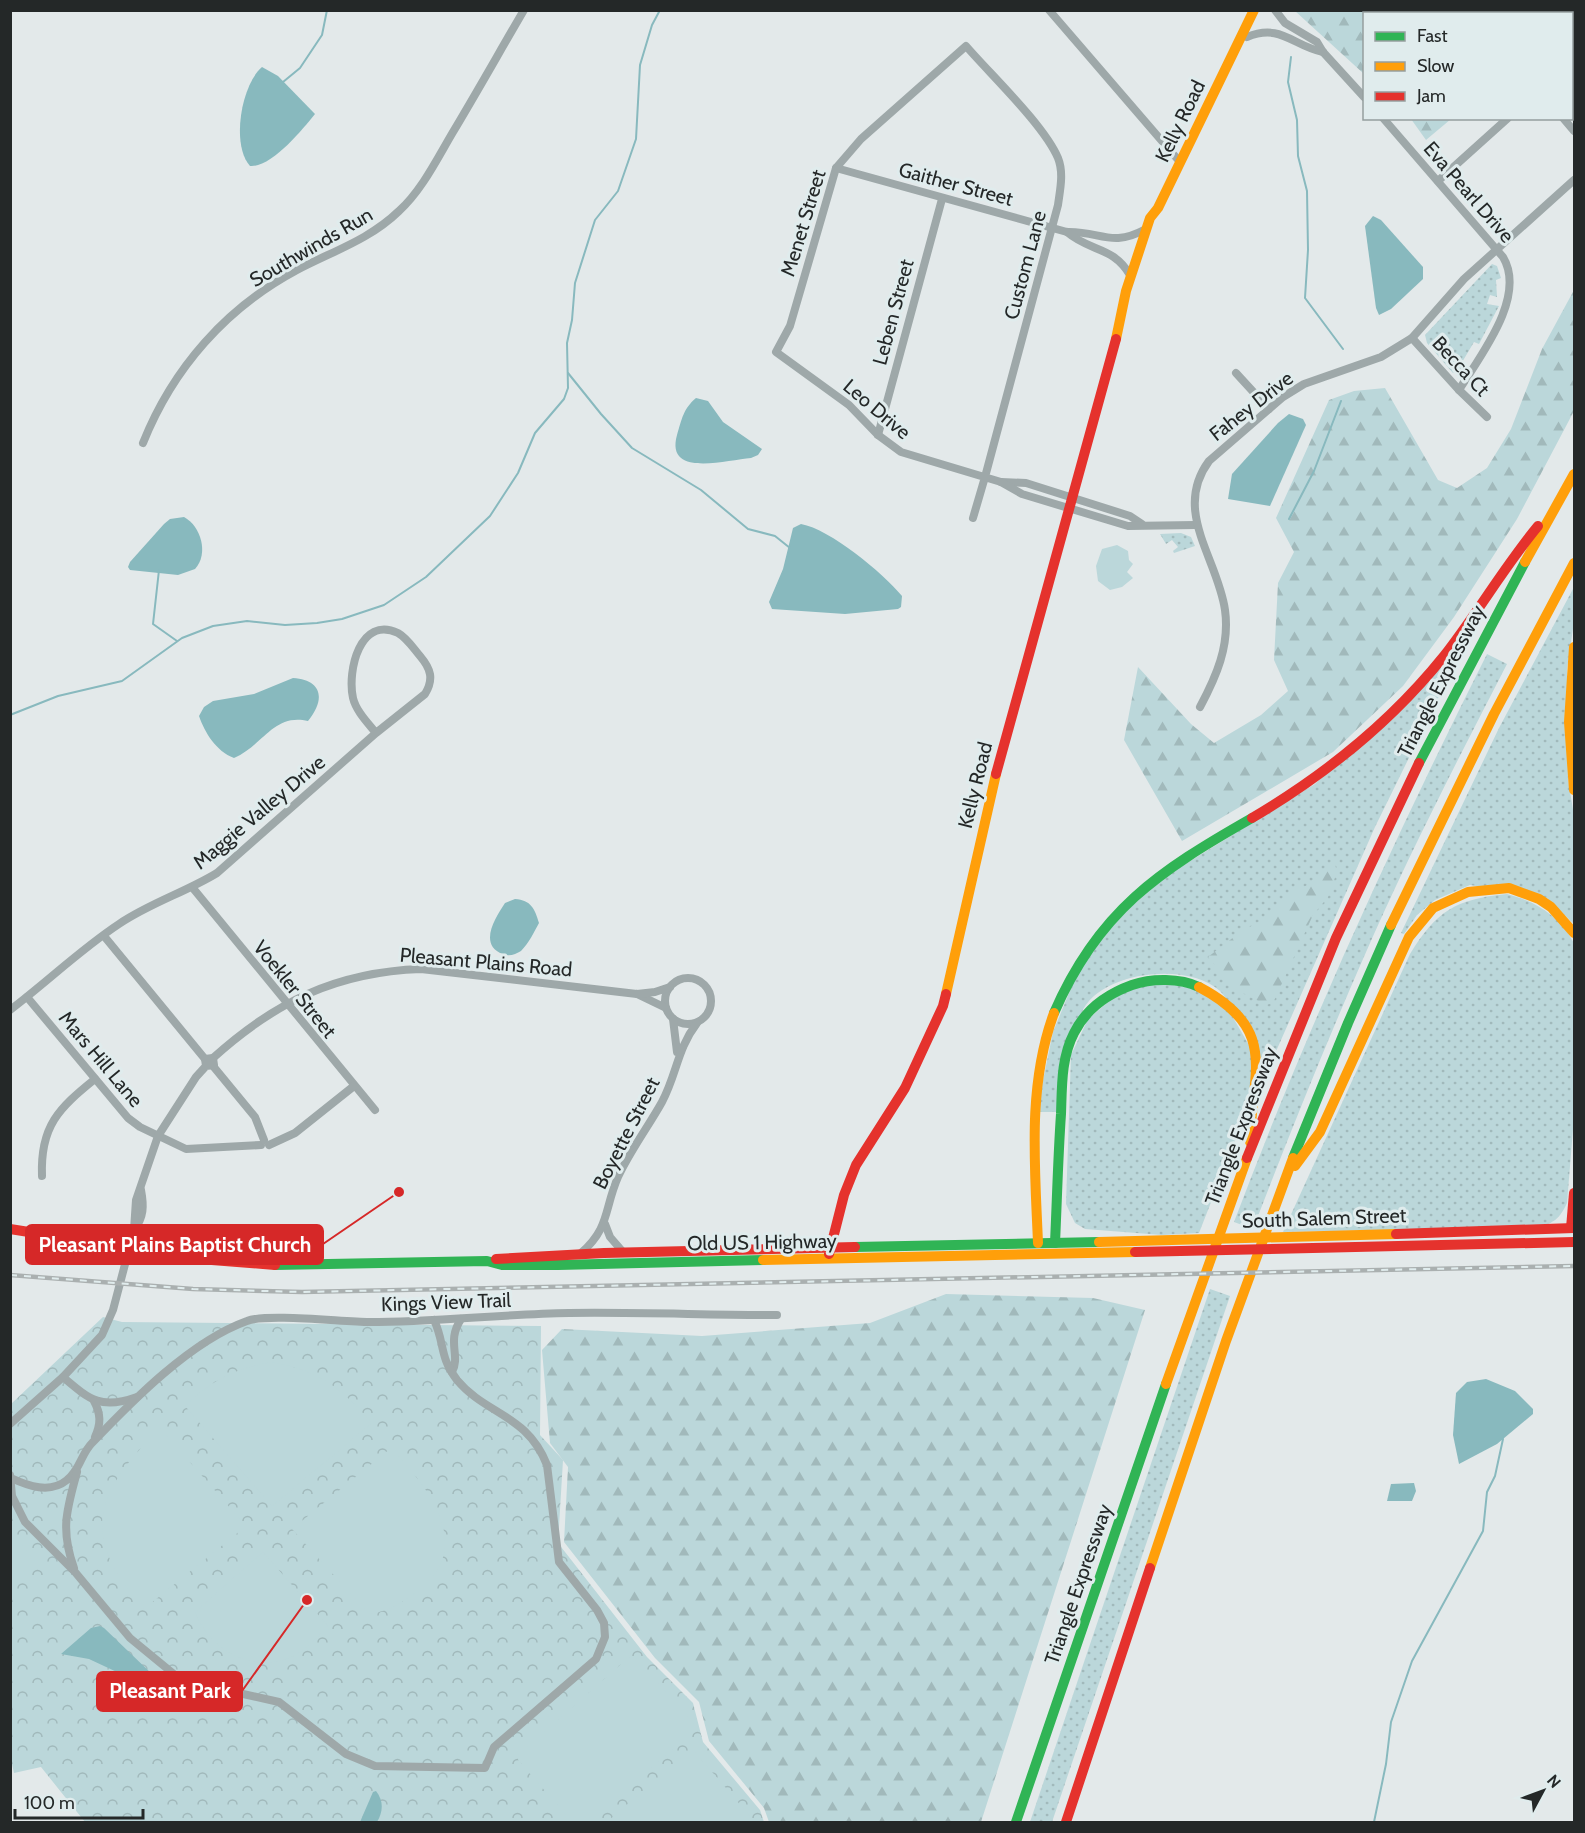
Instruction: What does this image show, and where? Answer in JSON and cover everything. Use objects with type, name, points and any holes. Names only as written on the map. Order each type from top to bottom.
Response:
[{"type":"main road","name":"Kelly Road","points":[[829,1254],[844,1195],[856,1165],[909,1081],[942,1006],[1002,749],[1072,504],[1125,304],[1130,275],[1146,229],[1236,51],[1239,39],[1254,10]]},
{"type":"main road","name":"Kelly Road","points":[[1236,51],[1247,38],[1261,10]]},
{"type":"main road","name":"Kelly Road","points":[[1125,304],[1156,221],[1158,208]]},
{"type":"main road","name":"Triangle Expressway","points":[[1016,1822],[1193,1304],[1315,989],[1402,796],[1481,642],[1575,474]]},
{"type":"main road","points":[[1039,1249],[1036,1109],[1038,1078],[1054,1013],[1083,955],[1107,924],[1154,879],[1288,797],[1344,756],[1382,724],[1441,659],[1511,557],[1559,501]]},
{"type":"main road","points":[[1066,1822],[1229,1334],[1284,1180],[1338,1047],[1425,852],[1514,675],[1575,563]]},
{"type":"main road","points":[[1575,647],[1569,722],[1575,790]]},
{"type":"main road","points":[[1284,1180],[1320,1132],[1404,946],[1420,920],[1433,909],[1468,892],[1509,888],[1539,899],[1551,907],[1575,933]]},
{"type":"main road","points":[[1055,1248],[1058,1151],[1067,1053],[1074,1032],[1085,1016],[1100,1000],[1120,987],[1139,981],[1182,980],[1210,991],[1234,1011],[1254,1045],[1257,1063],[1255,1101],[1250,1124],[1250,1152]]},
{"type":"main road","points":[[1573,1242],[1575,1193]]},
{"type":"main road","name":"South Salem Street","points":[[1039,1249],[1195,1240],[1573,1228]]},
{"type":"main road","name":"Old US 1 Highway","points":[[10,1229],[199,1259],[275,1265],[487,1262],[502,1265],[558,1265],[829,1254],[1039,1249]]},
{"type":"main road","name":"South Salem Street","points":[[1055,1248],[1190,1251],[1573,1242]]},
{"type":"main road","name":"Old US 1 Highway","points":[[487,1262],[501,1257],[623,1252],[829,1254]]},
{"type":"street","name":"Southwinds Run","points":[[143,443],[152,419],[167,393],[184,367],[218,328],[276,281],[373,234],[400,210],[428,174],[524,10]]},
{"type":"street","points":[[1048,10],[1180,162]]},
{"type":"street","points":[[1275,10],[1285,23],[1317,42],[1323,52],[1363,95]]},
{"type":"street","points":[[1247,38],[1261,32],[1275,32],[1312,50],[1323,52]]},
{"type":"street","name":"Menet Street","points":[[776,352],[790,326],[836,168],[861,140],[966,46]]},
{"type":"street","name":"Custom Lane","points":[[966,46],[1045,136],[1058,160],[1062,181],[1052,227],[973,518]]},
{"type":"street","name":"Eva Pearl Drive","points":[[1385,120],[1496,248],[1510,272],[1506,309],[1459,390]]},
{"type":"street","points":[[1438,181],[1506,120]]},
{"type":"street","name":"Gaither Street","points":[[836,168],[1067,232],[1080,232],[1119,240],[1146,229]]},
{"type":"street","name":"Fahey Drive","points":[[1200,707],[1218,671],[1225,644],[1225,610],[1195,525],[1194,504],[1200,472],[1209,461],[1269,410],[1304,384],[1382,357],[1412,338],[1464,279],[1496,248],[1575,180]]},
{"type":"street","name":"Leben Street","points":[[878,435],[942,199]]},
{"type":"street","name":"Gaither Street","points":[[1067,232],[1077,241],[1113,254],[1130,275]]},
{"type":"street","name":"Becca Ct","points":[[1412,338],[1487,417]]},
{"type":"street","name":"Leo Drive","points":[[776,352],[849,405],[878,435],[901,452],[1001,482],[1022,494],[1072,504],[1128,526],[1195,525]]},
{"type":"street","points":[[1236,373],[1269,410]]},
{"type":"street","name":"Maggie Valley Drive","points":[[10,1010],[104,936],[147,907],[192,888],[236,858],[376,733],[425,694],[430,686],[431,676],[426,663],[403,636],[391,631],[376,632],[369,637],[356,651],[352,665],[351,686],[356,706],[376,733]]},
{"type":"street","name":"Voekler Street","points":[[192,888],[375,1110]]},
{"type":"street","points":[[104,936],[255,1117],[265,1143]]},
{"type":"street","name":"Pleasant Plains Road","points":[[10,1424],[63,1377],[102,1335],[113,1310],[134,1230],[141,1220],[144,1203],[141,1190],[158,1136],[176,1104],[209,1062],[242,1031],[286,1004],[321,987],[351,977],[389,970],[421,969],[637,994],[670,987]]},
{"type":"street","name":"Boyette Street","points":[[670,987],[676,982],[691,978],[704,985],[708,991],[711,1006],[708,1013],[697,1023],[677,1057]]},
{"type":"street","points":[[670,987],[665,1001],[666,1008],[674,1019],[682,1024],[697,1023]]},
{"type":"street","name":"Pleasant Plains Road","points":[[637,994],[666,1008]]},
{"type":"street","name":"Mars Hill Lane","points":[[27,997],[128,1118],[186,1149],[265,1143],[295,1133],[354,1086]]},
{"type":"street","name":"Boyette Street","points":[[579,1254],[592,1244],[605,1224],[613,1188],[672,1079],[677,1057],[674,1019]]},
{"type":"street","points":[[42,1176],[41,1152],[52,1122],[67,1102],[95,1079]]},
{"type":"street","points":[[605,1224],[610,1238],[623,1252]]},
{"type":"street","name":"Kings View Trail","points":[[92,1443],[141,1395],[203,1342],[225,1329],[252,1319],[367,1322],[568,1313],[777,1315]]},
{"type":"street","points":[[452,1372],[456,1366],[453,1331],[461,1319]]},
{"type":"street","points":[[11,1477],[12,1496],[25,1522],[75,1572],[130,1638],[175,1675],[189,1682],[279,1702],[346,1754],[363,1763],[375,1766],[485,1768],[494,1748],[596,1659],[605,1636],[604,1623],[559,1562],[547,1465],[540,1450],[521,1426],[468,1390],[446,1365],[439,1331],[434,1320]]},
{"type":"street","points":[[63,1377],[94,1401]]},
{"type":"street","name":"Kings View Trail","points":[[94,1401],[103,1403],[126,1401],[141,1395]]},
{"type":"street","name":"Kings View Trail","points":[[11,1477],[36,1487],[48,1488],[66,1481],[78,1469],[100,1427],[100,1411],[94,1401]]},
{"type":"street","points":[[75,1572],[65,1544],[65,1518],[78,1469]]},
{"type":"green space","points":[[1295,11],[1486,11],[1363,12],[1363,73]]},
{"type":"green space","points":[[1412,120],[1450,120],[1426,140]]},
{"type":"green space","points":[[1492,264],[1497,266],[1501,278],[1496,280],[1497,297],[1490,295],[1487,304],[1499,306],[1479,344],[1474,342],[1461,364],[1465,367],[1462,371],[1453,373],[1427,343],[1425,335]]},
{"type":"green space","points":[[1574,290],[1574,411],[1517,519],[1454,617],[1403,686],[1333,752],[1182,841],[1124,740],[1138,667],[1191,724],[1214,743],[1261,715],[1288,691],[1274,660],[1278,583],[1294,552],[1276,518],[1329,400],[1354,391],[1385,388],[1438,480],[1457,488],[1487,468],[1511,429],[1542,349]]},
{"type":"green space","points":[[1181,533],[1191,537],[1195,546],[1174,553],[1173,551],[1178,547],[1172,540],[1166,544],[1160,534]]},
{"type":"green space","points":[[1117,545],[1128,551],[1129,560],[1133,564],[1127,572],[1133,578],[1122,587],[1110,590],[1098,581],[1096,566],[1102,549]]},
{"type":"green space","points":[[1574,587],[1574,622],[1567,669],[1568,779],[1574,816],[1574,924],[1547,898],[1470,885],[1435,900],[1417,915],[1404,934],[1401,933],[1499,728]]},
{"type":"green space","points":[[1462,641],[1465,642],[1456,662],[1375,827],[1270,1065],[1263,1062],[1220,991],[1206,982],[1187,976],[1145,975],[1105,988],[1091,999],[1081,1014],[1077,1026],[1056,1112],[1040,1112],[1041,1090],[1053,1032],[1076,976],[1115,921],[1166,876],[1315,784]]},
{"type":"green space","points":[[1487,654],[1507,664],[1380,921],[1320,1060],[1253,1229],[1234,1222],[1262,1149],[1353,935],[1418,794]]},
{"type":"green space","points":[[1329,863],[1335,864],[1337,872],[1328,897],[1313,915],[1273,1003],[1266,1005],[1235,989],[1208,957],[1239,933],[1262,920],[1287,894],[1310,884]]},
{"type":"green space","points":[[1507,894],[1528,901],[1546,911],[1568,933],[1574,943],[1574,1117],[1567,1203],[1562,1213],[1553,1222],[1539,1227],[1283,1232],[1410,954],[1429,927],[1449,910],[1474,899]]},
{"type":"green space","points":[[1161,982],[1199,990],[1231,1014],[1250,1047],[1253,1063],[1251,1100],[1199,1233],[1162,1235],[1085,1229],[1075,1223],[1066,1204],[1071,1055],[1088,1019],[1120,992]]},
{"type":"green space","points":[[1210,1289],[1230,1296],[1052,1822],[1030,1822]]},
{"type":"green space","points":[[946,1294],[1093,1298],[1145,1310],[981,1822],[769,1822],[764,1808],[709,1741],[699,1702],[655,1658],[564,1542],[568,1467],[550,1443],[542,1350],[562,1329],[702,1336],[870,1323]]},
{"type":"green space","points":[[103,1317],[122,1322],[541,1326],[540,1435],[563,1460],[558,1543],[647,1657],[693,1703],[703,1742],[760,1810],[764,1822],[85,1822],[41,1767],[14,1773],[11,1760],[11,1404]]},
{"type":"green space","points":[[272,1362],[303,1370],[328,1382],[350,1400],[372,1423],[272,1506],[185,1406],[225,1376]]},
{"type":"green space","points":[[160,1428],[246,1526],[144,1609],[123,1582],[110,1558],[103,1536],[103,1515],[109,1494],[121,1473]]},
{"type":"green space","points":[[391,1448],[419,1480],[431,1498],[440,1517],[445,1536],[444,1555],[436,1573],[419,1590],[395,1606],[369,1614],[292,1529]]},
{"type":"green space","points":[[11,1531],[35,1561],[10,1582]]},
{"type":"green space","points":[[263,1552],[328,1626],[300,1652],[274,1662],[246,1660],[221,1647],[201,1625],[195,1612]]},
{"type":"green space","points":[[629,1657],[636,1658],[694,1724],[694,1731],[588,1822],[572,1822],[518,1760],[519,1754]]},
{"type":"green space","points":[[688,1752],[695,1752],[755,1822],[607,1822]]},
{"type":"water","points":[[262,67],[278,76],[315,114],[276,155],[258,165],[250,166],[241,144],[241,115],[249,87]]},
{"type":"water","points":[[1373,216],[1381,220],[1423,267],[1423,279],[1391,309],[1379,315],[1376,308],[1365,226]]},
{"type":"water","points":[[696,398],[708,401],[723,422],[762,449],[758,455],[713,463],[689,462],[680,457],[676,448],[677,435],[686,410]]},
{"type":"water","points":[[1289,414],[1303,419],[1306,425],[1270,506],[1228,499],[1232,474]]},
{"type":"water","points":[[184,517],[195,527],[201,541],[202,556],[195,569],[178,575],[130,570],[128,567],[130,562],[164,524],[170,519]]},
{"type":"water","points":[[801,524],[826,534],[869,564],[902,596],[901,607],[845,614],[772,609],[769,602],[783,569],[793,528]]},
{"type":"water","points":[[293,678],[310,682],[318,692],[317,705],[308,721],[296,720],[277,726],[244,753],[234,758],[212,741],[199,716],[204,707],[213,701],[254,694]]},
{"type":"water","points":[[515,899],[525,901],[532,906],[539,923],[521,951],[508,955],[495,950],[490,938],[493,923],[505,903]]},
{"type":"water","points":[[1486,1379],[1515,1391],[1533,1409],[1533,1414],[1497,1444],[1459,1464],[1453,1435],[1456,1393],[1467,1382]]},
{"type":"water","points":[[1414,1483],[1416,1491],[1412,1501],[1387,1501],[1391,1484]]},
{"type":"water","points":[[100,1626],[154,1676],[119,1673],[89,1659],[61,1654],[91,1628]]},
{"type":"water","points":[[376,1791],[381,1803],[377,1822],[360,1822],[373,1792]]},
{"type":"waterway","points":[[283,82],[300,68],[322,35],[327,10]]},
{"type":"waterway","points":[[10,715],[58,696],[122,681],[182,638],[213,626],[247,621],[285,625],[317,623],[342,619],[384,605],[426,577],[490,516],[518,473],[535,433],[564,399],[568,388],[567,343],[572,320],[575,283],[595,220],[618,191],[636,139],[640,65],[652,25],[660,10]]},
{"type":"waterway","points":[[1291,57],[1288,82],[1297,120],[1298,156],[1307,191],[1308,250],[1305,298],[1343,349]]},
{"type":"waterway","points":[[568,373],[632,448],[701,490],[748,529],[775,536],[790,548]]},
{"type":"waterway","points":[[1289,519],[1314,471],[1341,401]]},
{"type":"waterway","points":[[159,570],[153,624],[177,641]]},
{"type":"waterway","points":[[1374,1822],[1386,1764],[1391,1722],[1412,1661],[1483,1531],[1487,1492],[1495,1476],[1503,1439]]},
{"type":"railway","points":[[10,1275],[193,1289],[302,1292],[1574,1266]]},
{"type":"traffic: fast","points":[[1419,763],[1525,562]]},
{"type":"traffic: fast","points":[[1054,1013],[1071,978],[1090,947],[1111,920],[1160,876],[1188,856],[1252,818]]},
{"type":"traffic: fast","points":[[1293,1158],[1391,925]]},
{"type":"traffic: fast","points":[[1055,1243],[1063,1073],[1067,1052],[1079,1024],[1098,1003],[1132,985],[1166,980],[1199,987]]},
{"type":"traffic: fast","points":[[855,1247],[1099,1242]]},
{"type":"traffic: fast","points":[[275,1265],[487,1261],[502,1265],[558,1265],[763,1260]]},
{"type":"traffic: fast","points":[[1016,1822],[1166,1384]]},
{"type":"traffic: slow","points":[[1116,339],[1126,291],[1150,218],[1158,208],[1254,10]]},
{"type":"traffic: slow","points":[[1525,562],[1574,474]]},
{"type":"traffic: slow","points":[[1391,925],[1494,714],[1574,563]]},
{"type":"traffic: slow","points":[[1574,647],[1569,722],[1574,790]]},
{"type":"traffic: slow","points":[[946,994],[996,774]]},
{"type":"traffic: slow","points":[[1295,1166],[1320,1132],[1409,937],[1433,908],[1468,892],[1509,888],[1539,899],[1551,907],[1574,933]]},
{"type":"traffic: slow","points":[[1199,987],[1224,1003],[1241,1019],[1251,1036],[1256,1073],[1250,1142]]},
{"type":"traffic: slow","points":[[1038,1243],[1036,1098],[1045,1041],[1054,1013]]},
{"type":"traffic: slow","points":[[1166,1384],[1247,1158]]},
{"type":"traffic: slow","points":[[1150,1568],[1226,1341],[1293,1158]]},
{"type":"traffic: slow","points":[[1099,1242],[1396,1234]]},
{"type":"traffic: slow","points":[[763,1260],[1135,1252]]},
{"type":"traffic: jam","points":[[996,774],[1116,339]]},
{"type":"traffic: jam","points":[[1252,818],[1305,784],[1356,746],[1402,703],[1444,656],[1538,526]]},
{"type":"traffic: jam","points":[[1247,1158],[1336,938],[1419,763]]},
{"type":"traffic: jam","points":[[829,1254],[844,1195],[856,1165],[905,1088],[943,1006],[946,994]]},
{"type":"traffic: jam","points":[[1571,1228],[1574,1193]]},
{"type":"traffic: jam","points":[[1396,1234],[1574,1228]]},
{"type":"traffic: jam","points":[[10,1229],[199,1259],[275,1265]]},
{"type":"traffic: jam","points":[[1135,1252],[1574,1242]]},
{"type":"traffic: jam","points":[[496,1259],[604,1253],[855,1247]]},
{"type":"traffic: jam","points":[[1066,1822],[1150,1568]]},
{"type":"place","name":"Pleasant Plains Baptist Church","points":[[399,1192]]},
{"type":"place","name":"Pleasant Park","points":[[307,1600]]}]
